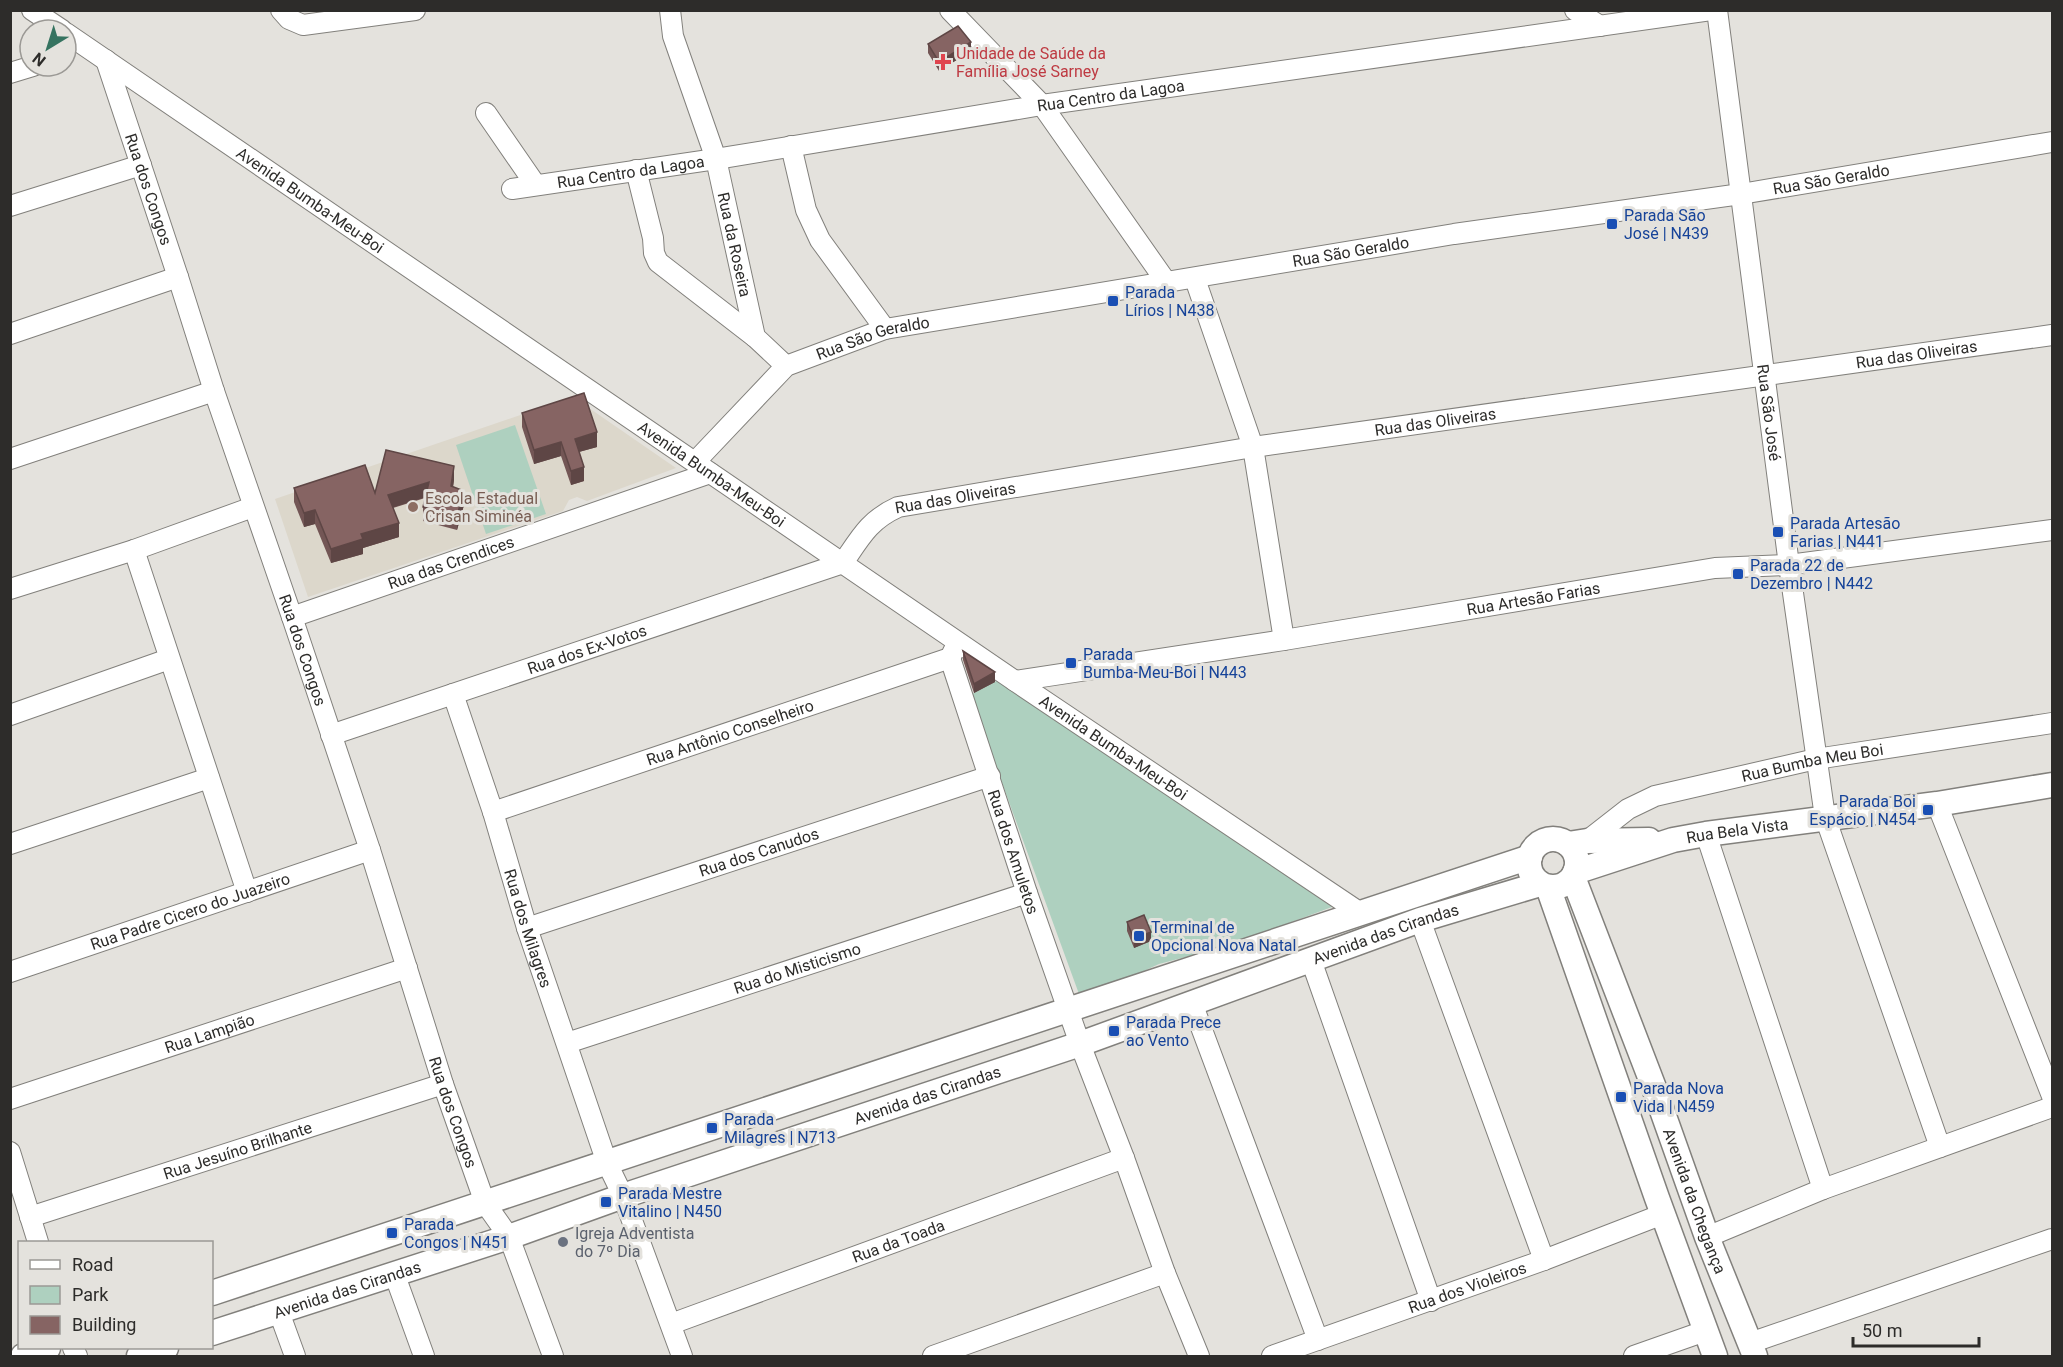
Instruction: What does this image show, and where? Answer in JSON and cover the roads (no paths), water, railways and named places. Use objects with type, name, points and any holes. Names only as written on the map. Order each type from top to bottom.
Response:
[{"type":"street","points":[[281,10],[289,19],[303,25],[415,10]]},
{"type":"street","name":"Rua da Roseira","points":[[670,10],[674,36],[716,159],[755,337]]},
{"type":"street","points":[[950,10],[1042,105],[1167,283]]},
{"type":"street","points":[[1575,10],[1600,26]]},
{"type":"street","name":"Rua Centro da Lagoa","points":[[512,189],[716,159],[1042,105],[1711,10]]},
{"type":"street","name":"Rua São José","points":[[1717,10],[1789,565],[1825,817],[1940,1147]]},
{"type":"street","name":"Avenida Bumba-Meu-Boi","points":[[78,42],[843,563],[955,650],[1015,681],[1359,912]]},
{"type":"street","name":"Rua dos Congos","points":[[106,60],[214,391],[370,850],[443,1084],[485,1203],[509,1237],[553,1356]]},
{"type":"street","points":[[486,113],[535,184]]},
{"type":"street","name":"Rua São Geraldo","points":[[703,468],[786,366],[885,329],[1454,234],[1741,194],[2052,142]]},
{"type":"street","points":[[791,146],[806,210],[820,240],[885,329]]},
{"type":"street","points":[[10,206],[141,165]]},
{"type":"street","points":[[636,170],[658,262],[755,337],[786,366]]},
{"type":"street","points":[[10,334],[178,277]]},
{"type":"street","points":[[1195,279],[1252,447],[1284,640]]},
{"type":"street","name":"Rua das Oliveiras","points":[[843,563],[870,524],[882,514],[898,507],[1252,447],[2052,335]]},
{"type":"street","points":[[10,459],[214,391]]},
{"type":"street","name":"Rua das Crendices","points":[[292,617],[703,468]]},
{"type":"street","points":[[10,589],[134,550],[253,507]]},
{"type":"street","name":"Rua Artesão Farias","points":[[1015,681],[1284,640],[1715,568],[1789,565],[2052,530]]},
{"type":"street","points":[[134,550],[247,892]]},
{"type":"street","name":"Rua dos Ex-Votos","points":[[331,735],[843,563]]},
{"type":"street","name":"Rua dos Amuletos","points":[[955,650],[990,776],[1080,1044],[1165,1273],[1199,1356]]},
{"type":"street","name":"Rua Antônio Conselheiro","points":[[493,812],[955,650]]},
{"type":"street","points":[[10,715],[169,658]]},
{"type":"street","name":"Rua dos Milagres","points":[[453,694],[493,812],[527,928],[607,1163],[623,1196],[682,1356]]},
{"type":"street","name":"Rua Bumba Meu Boi","points":[[1577,842],[1628,809],[1654,796],[1816,759],[2052,723]]},
{"type":"street","name":"Rua dos Canudos","points":[[527,928],[990,776]]},
{"type":"street","points":[[10,844],[208,778]]},
{"type":"street","name":"Rua Bela Vista","points":[[1672,840],[1825,817],[1937,804],[2052,784]]},
{"type":"street","points":[[1937,804],[2052,1096]]},
{"type":"street","points":[[1706,834],[1823,1189]]},
{"type":"street","points":[[1577,842],[1577,866],[1568,882],[1560,886],[1544,885],[1534,878],[1530,870],[1530,857],[1538,844],[1546,840],[1577,842],[1672,840]]},
{"type":"street","points":[[1574,874],[1672,840]]},
{"type":"street","name":"Rua Padre Cicero do Juazeiro","points":[[10,972],[370,850]]},
{"type":"street","name":"Avenida das Cirandas","points":[[213,1293],[1530,857]]},
{"type":"street","name":"Avenida da Chegança","points":[[1574,874],[1704,1227],[1753,1350]]},
{"type":"street","name":"Avenida das Cirandas","points":[[213,1333],[509,1237],[623,1196],[1080,1044],[1419,920],[1544,885]]},
{"type":"street","name":"Avenida da Chegança","points":[[1544,885],[1715,1356]]},
{"type":"street","name":"Rua do Misticismo","points":[[567,1043],[1028,893]]},
{"type":"street","points":[[1419,920],[1544,1260]]},
{"type":"street","points":[[1311,960],[1431,1301]]},
{"type":"street","name":"Rua Lampião","points":[[10,1099],[407,968]]},
{"type":"street","points":[[1192,1003],[1317,1340]]},
{"type":"street","name":"Rua Jesuíno Brilhante","points":[[30,1216],[443,1084]]},
{"type":"street","points":[[1690,1187],[1662,1213],[1704,1227],[1823,1189],[2052,1107]]},
{"type":"street","points":[[10,1152],[38,1241]]},
{"type":"street","name":"Rua da Toada","points":[[671,1324],[1124,1158]]},
{"type":"street","name":"Rua dos Violeiros","points":[[1272,1356],[1544,1260],[1662,1213]]},
{"type":"street","points":[[1753,1350],[2052,1239]]},
{"type":"street","points":[[394,1273],[424,1356]]},
{"type":"street","points":[[933,1356],[1165,1273]]},
{"type":"street","points":[[279,1312],[295,1356]]},
{"type":"street","points":[[1634,1356],[1705,1330]]},
{"type":"street","points":[[23,1356],[42,1349]]},
{"type":"place","name":"Unidade de Saúde da Família José Sarney","points":[[943,62]]},
{"type":"place","name":"Parada São José | N439","points":[[1612,224]]},
{"type":"place","name":"Parada Lírios | N438","points":[[1113,301]]},
{"type":"place","name":"Escola Estadual Crisan Siminéa","points":[[413,507]]},
{"type":"place","name":"Parada Artesão Farias | N441","points":[[1778,532]]},
{"type":"place","name":"Parada 22 de Dezembro | N442","points":[[1738,574]]},
{"type":"place","name":"Parada Bumba-Meu-Boi | N443","points":[[1071,663]]},
{"type":"place","name":"Parada Boi Espácio | N454","points":[[1928,810]]},
{"type":"place","name":"Terminal de Opcional Nova Natal","points":[[1139,936]]},
{"type":"place","name":"Parada Prece ao Vento","points":[[1114,1031]]},
{"type":"place","name":"Parada Nova Vida | N459","points":[[1621,1097]]},
{"type":"place","name":"Parada Milagres | N713","points":[[712,1128]]},
{"type":"place","name":"Parada Mestre Vitalino | N450","points":[[606,1202]]},
{"type":"place","name":"Parada Congos | N451","points":[[392,1233]]},
{"type":"place","name":"Igreja Adventista do 7º Dia","points":[[563,1242]]}]
